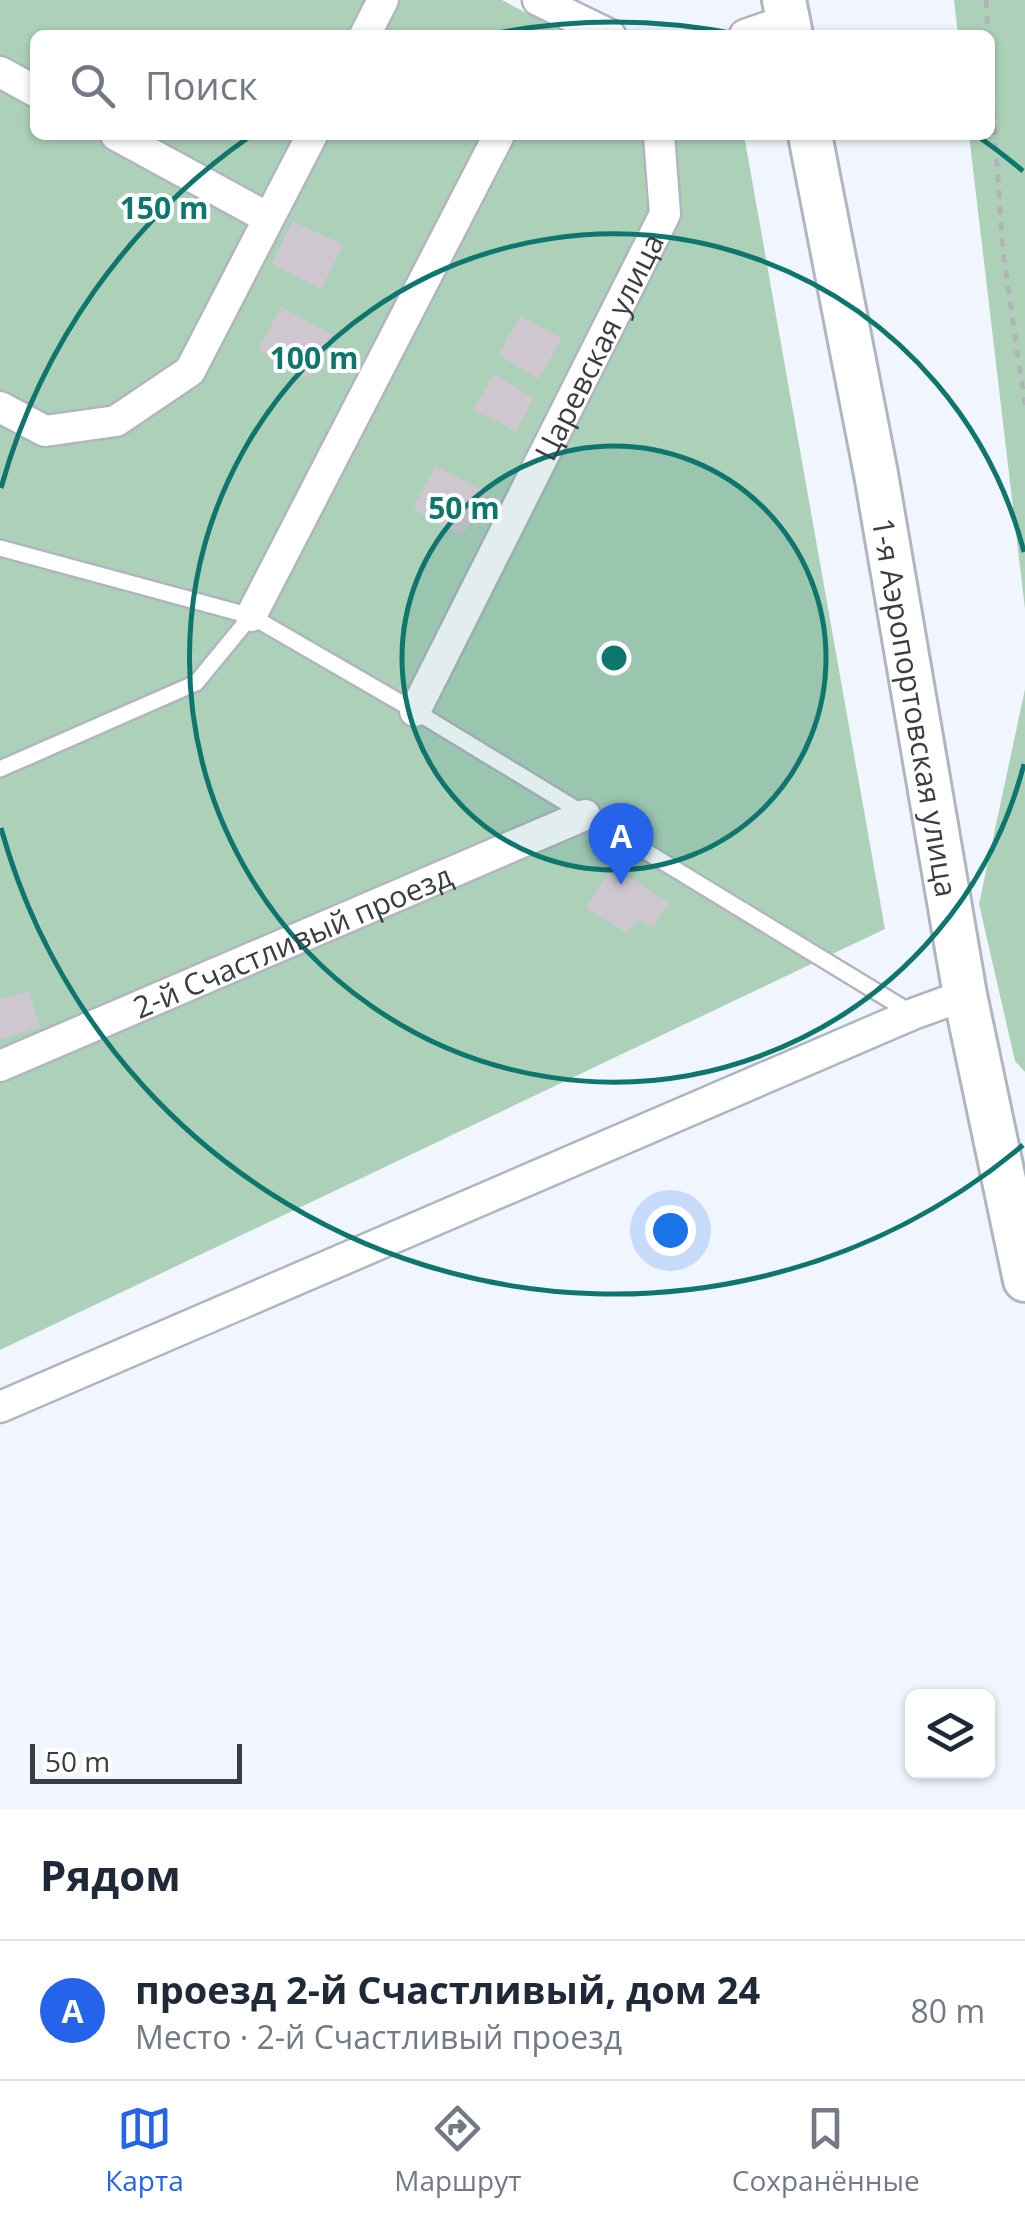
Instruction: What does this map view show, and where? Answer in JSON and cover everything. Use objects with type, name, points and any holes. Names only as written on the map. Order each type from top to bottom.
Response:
[{"type":"street","points":[[368,30],[383,0]]},
{"type":"street","points":[[550,16],[594,30]]},
{"type":"street","points":[[758,30],[788,18]]},
{"type":"street","points":[[0,72],[30,88]]},
{"type":"street","points":[[125,140],[268,218]]},
{"type":"street","points":[[0,407],[45,431],[116,422],[190,371],[309,140]]},
{"type":"street","points":[[252,616],[496,140]]},
{"type":"street","name":"Царевская улица","points":[[415,711],[665,214],[659,140]]},
{"type":"street","name":"1-я Аэропортовская улица","points":[[811,140],[876,474],[966,995],[1025,1280]]},
{"type":"street","name":"2-й Счастливый проезд","points":[[0,1066],[585,815]]},
{"type":"street","points":[[0,1407],[913,1014],[966,995]]},
{"type":"lane","points":[[0,548],[252,616],[913,1014]]},
{"type":"lane","points":[[0,769],[196,684],[252,616]]},
{"type":"path","points":[[986,0],[988,30]]},
{"type":"path","points":[[995,140],[1002,253],[1025,404]]},
{"type":"green space","points":[[0,0],[502,0],[559,30],[30,30],[30,140],[745,140],[885,929],[0,1350]]},
{"type":"green space","points":[[954,0],[1025,0],[1025,609],[970,140],[995,140],[995,30],[957,30]]},
{"type":"green space","points":[[1025,689],[1025,1072],[1015,1061],[979,904]]},
{"type":"building","points":[[293,221],[343,245],[321,289],[272,264]]},
{"type":"building","points":[[281,307],[333,335],[310,378],[258,350]]},
{"type":"building","points":[[520,316],[562,338],[539,379],[499,355]]},
{"type":"building","points":[[494,374],[533,398],[516,431],[473,409]]},
{"type":"building","points":[[435,466],[488,493],[462,537],[413,508]]},
{"type":"building","points":[[612,867],[670,903],[652,927],[639,920],[626,933],[586,908]]},
{"type":"building","points":[[29,991],[40,1027],[0,1039],[0,999]]},
{"type":"place","name":"проезд 2-й Счастливый, дом 24","points":[[621,885]]}]
